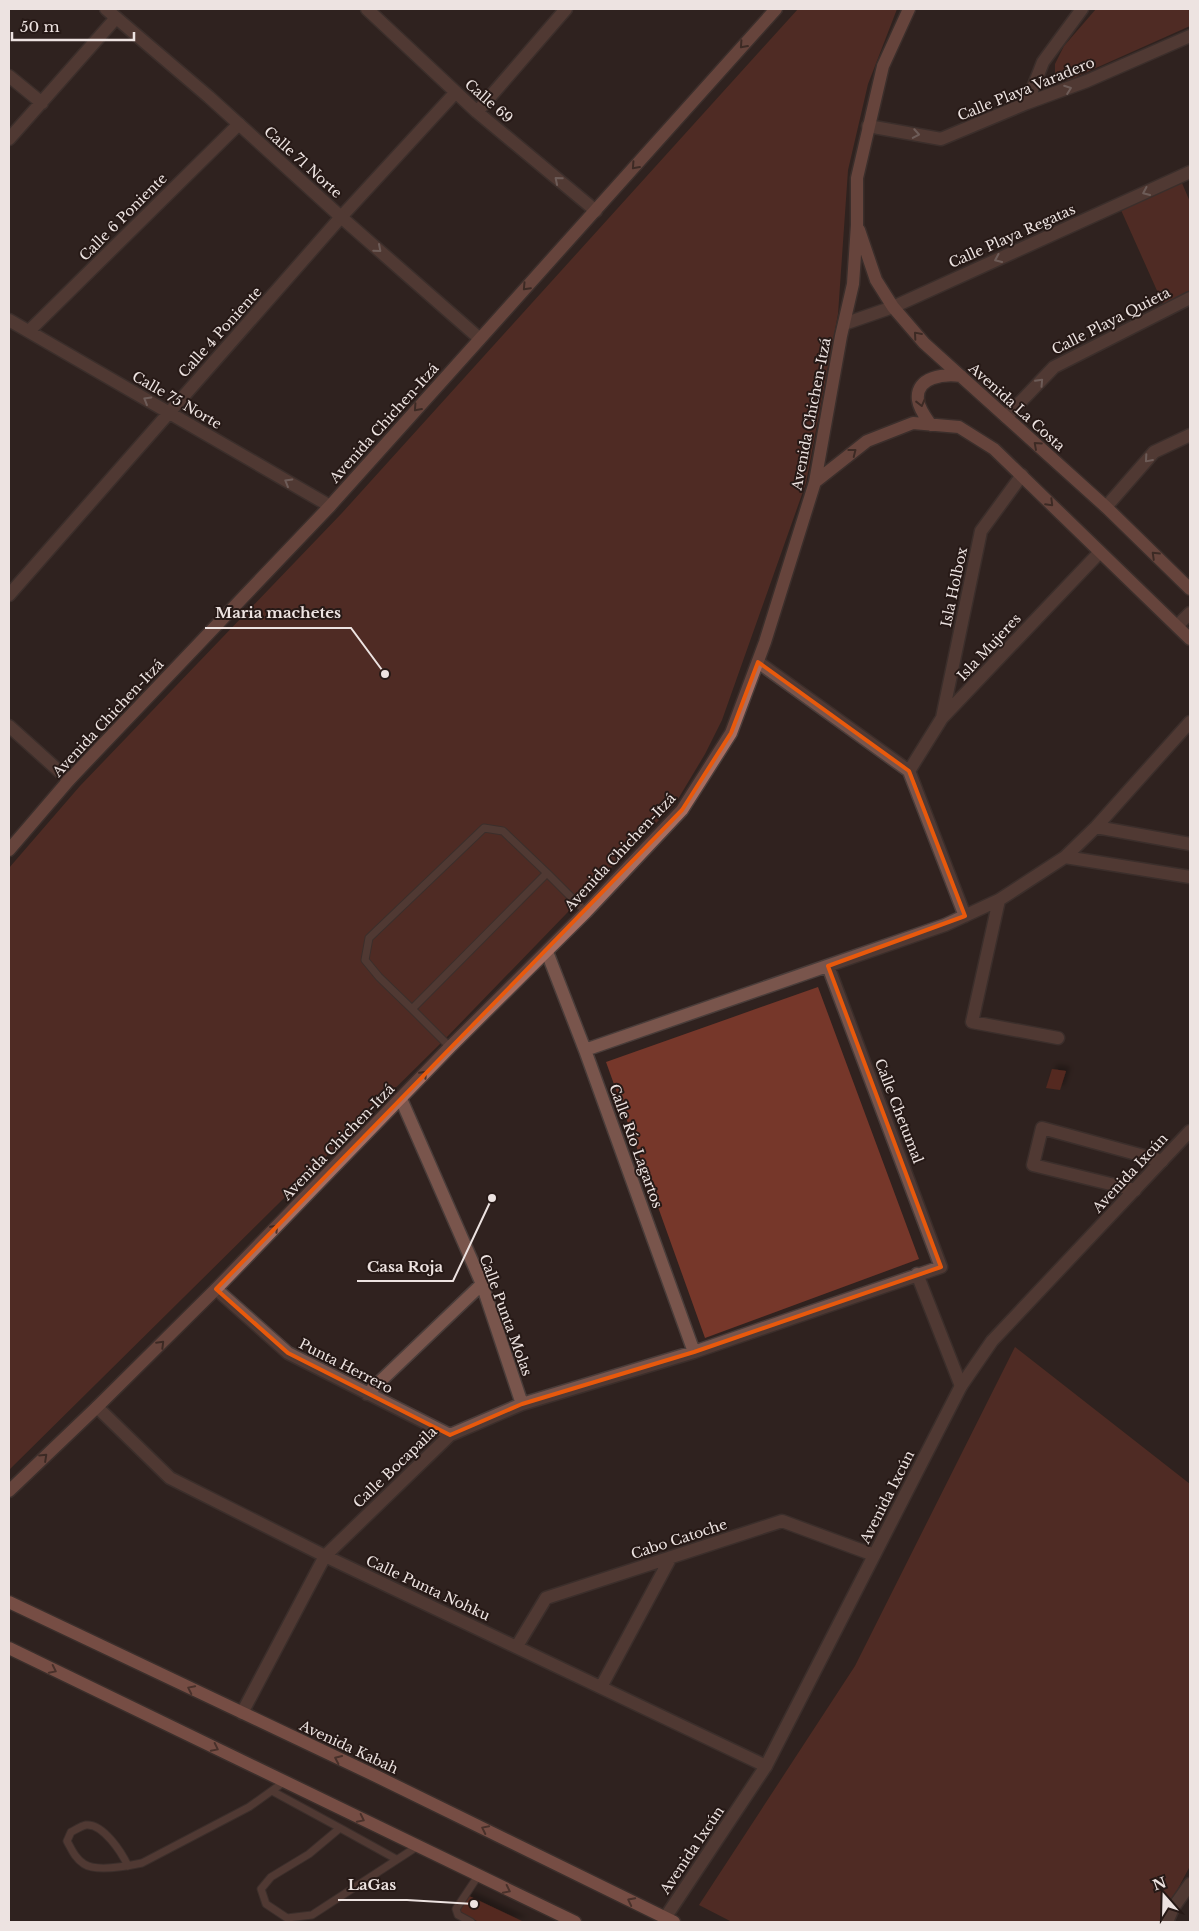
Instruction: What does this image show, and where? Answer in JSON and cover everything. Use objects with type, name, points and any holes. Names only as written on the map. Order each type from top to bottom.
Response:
[{"type":"main road","name":"Avenida Chichen-Itzá","points":[[9,850],[70,780],[330,506],[776,9]]},
{"type":"main road","name":"Avenida Chichen-Itzá","points":[[9,1491],[216,1289],[450,1047],[586,912],[682,810],[731,733],[758,662],[815,482],[853,284],[857,224],[857,178],[883,66],[910,9]]},
{"type":"main road","name":"Avenida La Costa","points":[[857,224],[876,280],[892,307],[924,343],[1106,507],[1190,590]]},
{"type":"main road","points":[[931,425],[920,407],[918,400],[919,391],[924,383],[932,378],[947,375],[961,376]]},
{"type":"main road","points":[[815,482],[867,442],[913,423],[959,427],[994,448],[1190,638]]},
{"type":"main road","name":"Avenida Kabah","points":[[11,1600],[242,1714],[378,1777],[670,1920]]},
{"type":"main road","points":[[9,1648],[418,1846],[556,1918],[574,1922]]},
{"type":"street","name":"Calle 71 Norte","points":[[106,9],[239,124],[479,338]]},
{"type":"street","name":"Calle 69","points":[[367,9],[477,112],[596,211]]},
{"type":"street","points":[[477,112],[566,9]]},
{"type":"street","points":[[1027,104],[1043,62],[1082,9]]},
{"type":"street","points":[[9,139],[116,18]]},
{"type":"street","name":"Calle Playa Varadero","points":[[868,126],[941,139],[1027,104],[1088,82],[1190,36]]},
{"type":"street","points":[[9,76],[42,103]]},
{"type":"street","name":"Calle 4 Poniente","points":[[9,595],[342,217],[456,92]]},
{"type":"street","name":"Calle 6 Poniente","points":[[28,331],[239,124]]},
{"type":"street","name":"Calle Playa Regatas","points":[[844,324],[892,307],[1190,172]]},
{"type":"street","name":"Calle Playa Quieta","points":[[1006,417],[1054,367],[1190,298]]},
{"type":"street","name":"Calle 75 Norte","points":[[9,320],[330,506]]},
{"type":"street","points":[[1106,507],[1154,452],[1190,436]]},
{"type":"street","name":"Isla Holbox","points":[[942,718],[981,531],[1022,475]]},
{"type":"street","name":"Isla Mujeres","points":[[909,771],[942,718],[1100,552]]},
{"type":"street","points":[[1177,626],[1190,613]]},
{"type":"street","points":[[758,662],[909,771],[964,916]]},
{"type":"street","points":[[585,1050],[945,925],[999,900],[1065,857],[1096,827],[1190,722]]},
{"type":"street","points":[[9,726],[70,780]]},
{"type":"street","points":[[1096,827],[1190,844]]},
{"type":"street","points":[[1065,857],[1190,877]]},
{"type":"street","points":[[999,900],[972,1022],[1058,1038]]},
{"type":"street","name":"Calle Río Lagartos","points":[[547,952],[585,1050],[694,1352]]},
{"type":"street","name":"Calle Chetumal","points":[[828,966],[941,1267]]},
{"type":"street","name":"Calle Punta Molas","points":[[400,1099],[482,1284],[522,1404]]},
{"type":"street","points":[[1135,1190],[1033,1165],[1042,1128],[1162,1161]]},
{"type":"street","name":"Avenida Ixcún","points":[[670,1920],[766,1766],[961,1386],[992,1341],[1190,1131]]},
{"type":"street","name":"Calle Bocapaila","points":[[242,1714],[325,1556],[450,1435],[522,1404],[694,1352],[941,1267]]},
{"type":"street","points":[[917,1274],[961,1386]]},
{"type":"street","points":[[367,1394],[482,1284]]},
{"type":"street","name":"Punta Herrero","points":[[216,1289],[288,1353],[450,1435]]},
{"type":"street","name":"Calle Punta Nohku","points":[[97,1407],[170,1478],[325,1556],[766,1766]]},
{"type":"street","name":"Cabo Catoche","points":[[517,1646],[546,1598],[782,1521],[874,1555]]},
{"type":"street","points":[[601,1688],[672,1557]]},
{"type":"street","points":[[1166,1922],[1190,1884]]},
{"type":"lane","points":[[450,1047],[379,977],[365,960],[369,938],[484,828],[503,831],[586,912]]},
{"type":"lane","points":[[412,1009],[548,873]]},
{"type":"lane","points":[[128,1866],[122,1853],[98,1828],[86,1825],[71,1832],[67,1842],[74,1855],[85,1865],[108,1868],[128,1866],[142,1863],[249,1807],[284,1782]]},
{"type":"lane","points":[[272,1791],[396,1859]]},
{"type":"lane","points":[[340,1828],[309,1854],[271,1877],[261,1889],[266,1904],[288,1918],[312,1915],[418,1846]]},
{"type":"lane","points":[[471,1922],[458,1915],[456,1909],[478,1876]]},
{"type":"highlighted area","points":[[758,662],[909,771],[965,916],[828,966],[941,1267],[694,1352],[522,1404],[450,1435],[288,1353],[216,1289],[682,810],[731,733]]},
{"type":"shaded area","points":[[798,9],[897,9],[868,84],[848,170],[838,314],[806,483],[722,720],[705,754],[675,804],[444,1040],[9,1470],[9,868],[80,786],[342,513]]},
{"type":"shaded area","points":[[1096,9],[1190,9],[1190,26],[1069,80],[1055,76],[1055,64],[1064,46]]},
{"type":"shaded area","points":[[1182,183],[1190,202],[1190,292],[1163,304],[1121,210]]},
{"type":"shaded area","points":[[818,987],[919,1259],[705,1338],[606,1062]]},
{"type":"shaded area","points":[[1015,1347],[1190,1484],[1190,1866],[1160,1922],[732,1922],[699,1905],[855,1666]]},
{"type":"building","points":[[1052,1069],[1066,1071],[1060,1090],[1046,1088]]},
{"type":"building","points":[[467,1895],[524,1922],[479,1922],[459,1912]]},
{"type":"place","name":"Maria machetes","points":[[385,674]]},
{"type":"place","name":"Casa Roja","points":[[492,1198]]},
{"type":"place","name":"LaGas","points":[[474,1904]]}]
